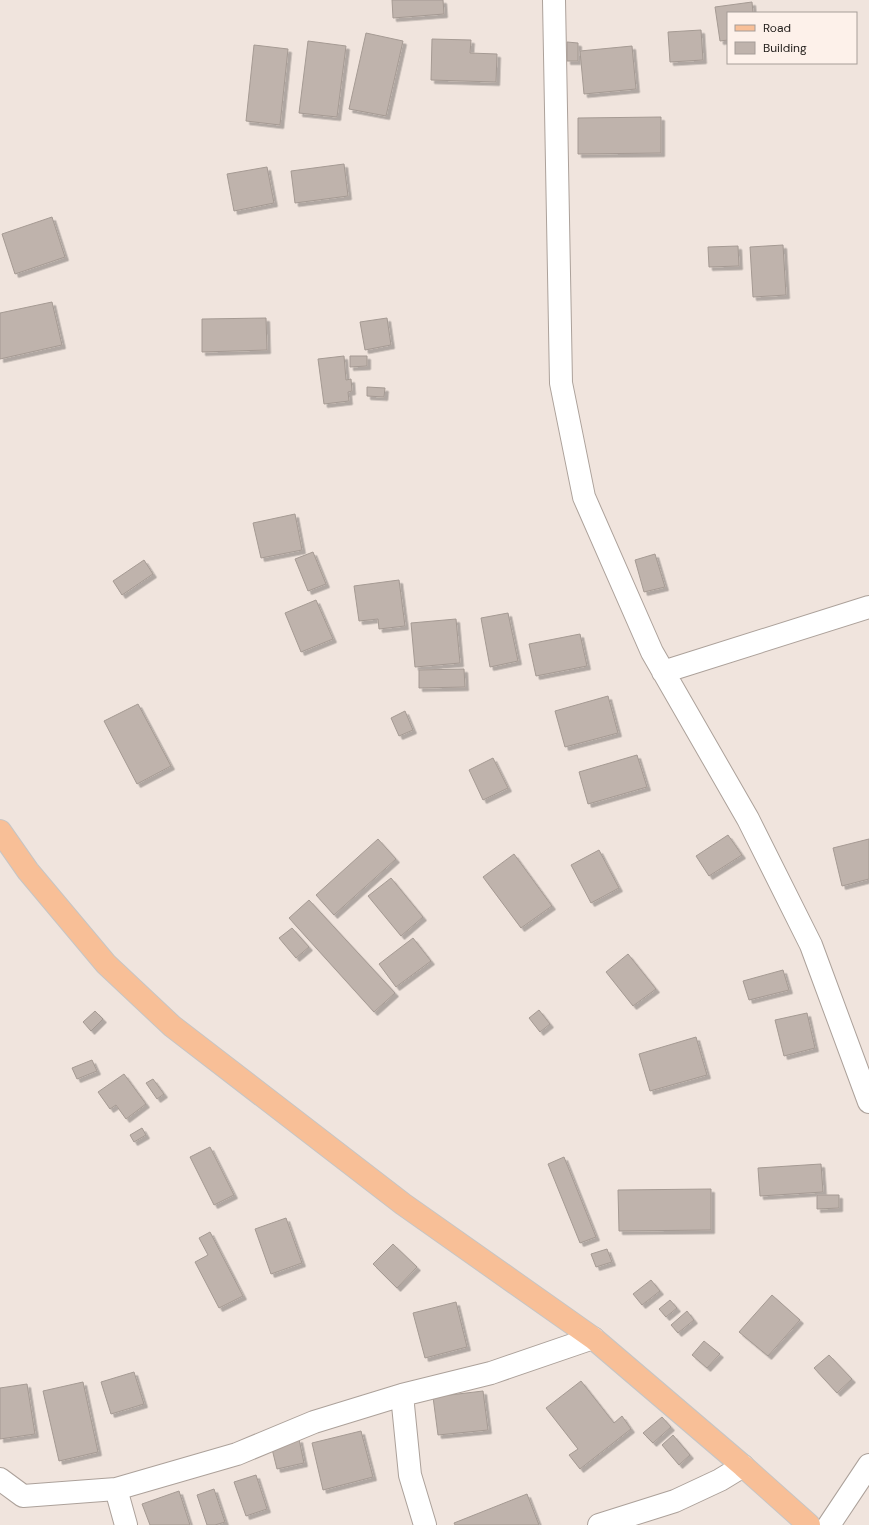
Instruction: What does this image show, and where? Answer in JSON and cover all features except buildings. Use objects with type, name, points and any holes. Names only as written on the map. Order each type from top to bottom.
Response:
[{"type":"main road","points":[[0,831],[28,871],[106,964],[172,1026],[403,1204],[593,1338],[743,1466],[809,1525]]},
{"type":"street","points":[[554,0],[561,383],[584,497],[652,652],[748,819],[811,945],[869,1102]]},
{"type":"street","points":[[664,672],[869,607]]},
{"type":"street","points":[[0,1479],[23,1496],[116,1489],[237,1454],[314,1422],[402,1396],[491,1373],[593,1338]]},
{"type":"street","points":[[402,1396],[410,1475],[425,1525]]},
{"type":"street","points":[[829,1525],[869,1465]]},
{"type":"street","points":[[599,1525],[675,1501],[720,1480],[743,1466]]},
{"type":"street","points":[[116,1489],[126,1525]]}]
